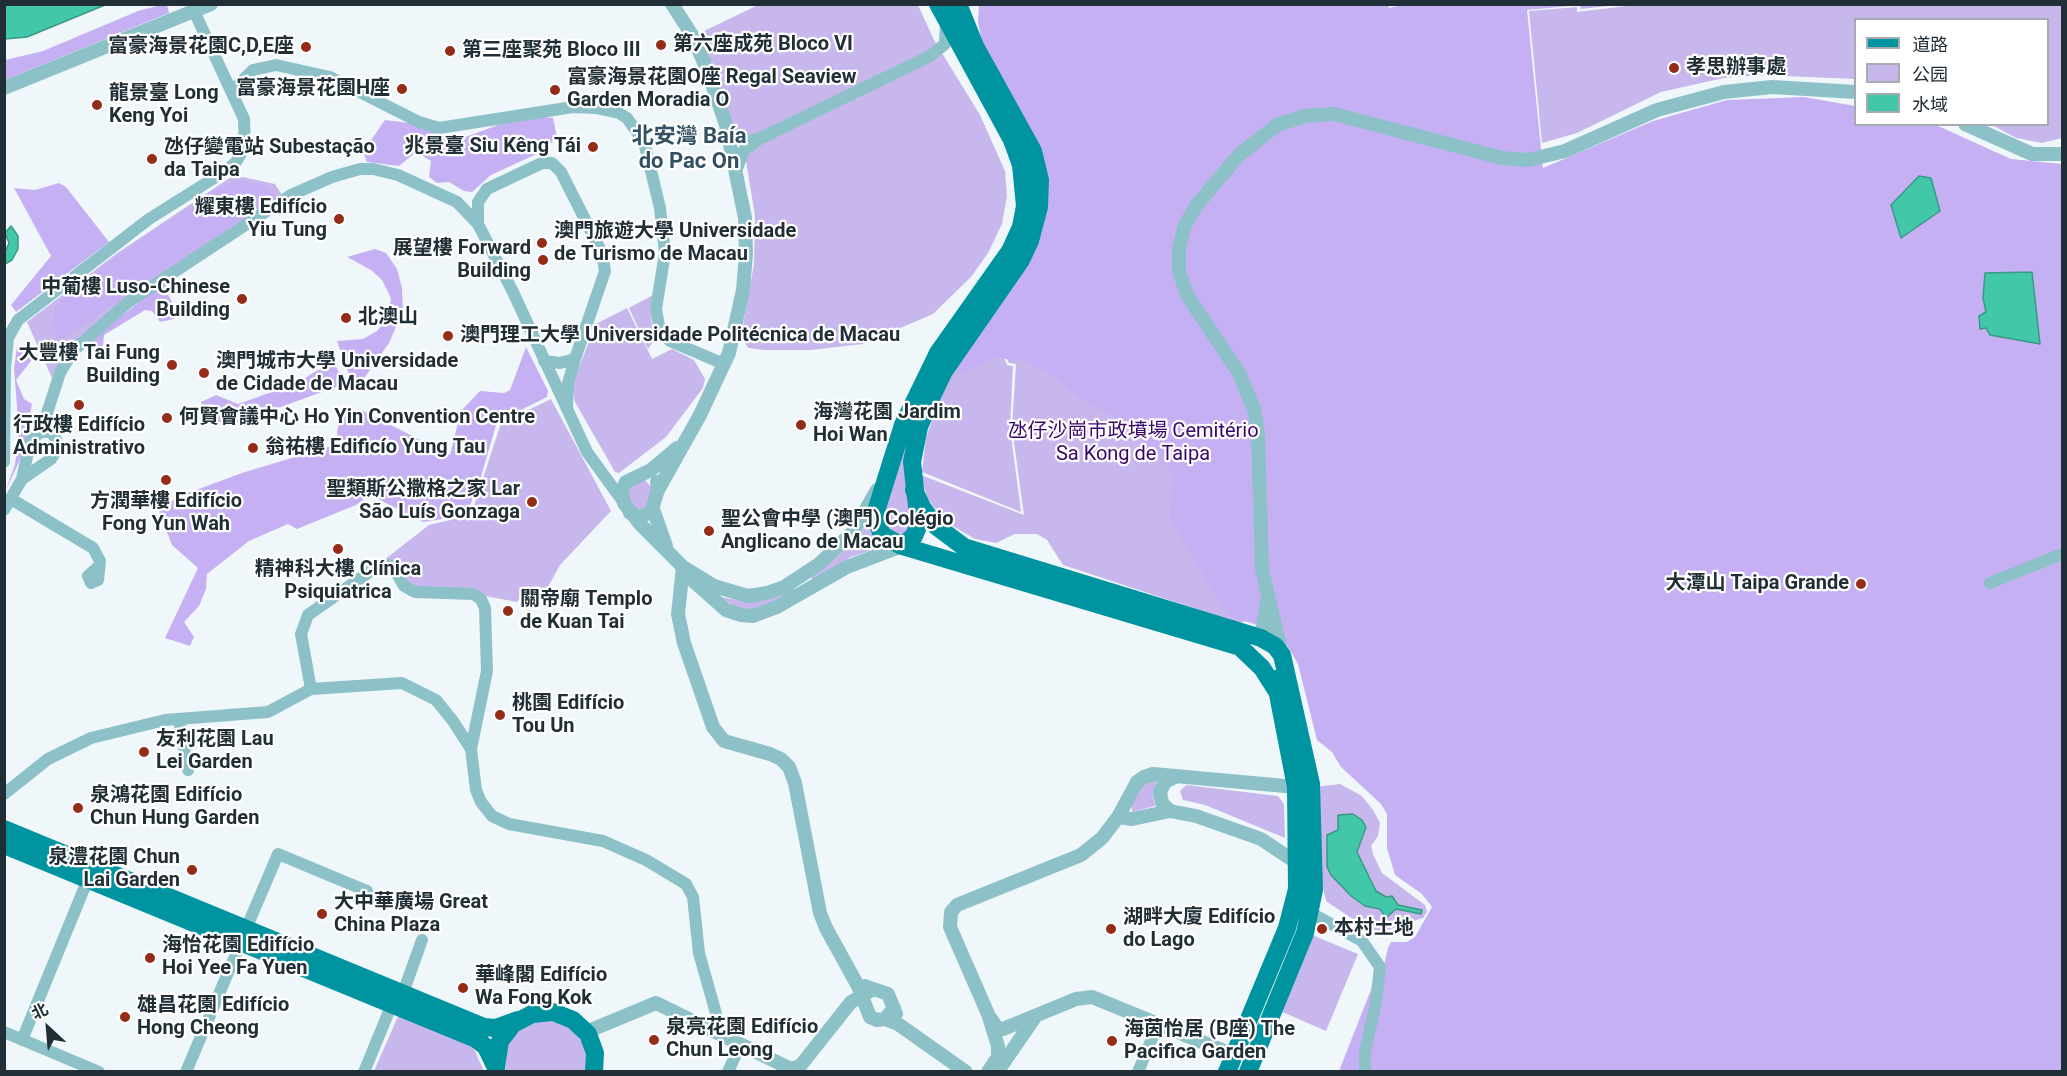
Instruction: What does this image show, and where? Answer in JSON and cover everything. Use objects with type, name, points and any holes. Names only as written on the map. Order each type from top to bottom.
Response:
[{"type":"main road","points":[[902,546],[909,542],[917,531],[919,513],[912,471],[914,449],[930,398],[944,371],[1021,260],[1030,241],[1039,207],[1040,180],[1033,151],[959,16],[942,9]]},
{"type":"main road","points":[[959,16],[1022,165],[1025,206],[1021,227],[1010,251],[938,353],[903,425],[886,474],[876,519],[882,535],[902,546],[1240,647],[1262,668],[1276,690]]},
{"type":"main road","points":[[914,490],[922,507],[936,526],[964,547],[1261,638],[1275,646],[1282,655],[1311,784],[1314,890],[1305,933],[1248,1071]]},
{"type":"main road","points":[[1231,1063],[1293,907],[1297,889],[1296,787],[1275,681],[1262,647],[1261,638]]},
{"type":"main road","points":[[6,832],[88,879],[244,935]]},
{"type":"main road","points":[[6,832],[397,999],[476,1039],[486,1047],[496,1070]]},
{"type":"main road","points":[[397,999],[484,1027],[502,1027],[532,1014],[553,1012],[573,1020],[586,1032],[595,1062],[603,1071]]},
{"type":"main road","points":[[496,1070],[500,1041],[518,1020]]},
{"type":"street","points":[[4,88],[211,4]]},
{"type":"street","points":[[631,478],[622,490],[627,508],[640,518],[646,517],[653,509],[658,490],[724,364],[738,317],[746,254],[745,218],[727,130],[708,72],[692,35],[672,4]]},
{"type":"street","points":[[736,171],[744,150],[761,138],[936,52],[947,38],[942,9]]},
{"type":"street","points":[[4,462],[5,369],[8,338],[12,328],[26,312],[95,259],[236,162],[245,147],[247,133],[244,119],[194,11]]},
{"type":"street","points":[[232,91],[254,70],[276,65],[313,71],[330,77],[419,122],[439,128],[573,107],[596,108],[619,113],[627,118],[644,142],[658,196],[665,253],[656,309],[660,331],[670,341],[724,364]]},
{"type":"street","points":[[1282,655],[1262,569],[1258,433],[1254,409],[1239,373],[1187,295],[1179,271],[1185,225],[1196,206],[1222,174],[1254,141],[1291,119],[1334,114],[1502,158],[1528,160],[1565,151],[1657,110],[1724,92],[1772,87],[1854,92]]},
{"type":"street","points":[[1969,126],[2022,151],[2043,155],[2062,154]]},
{"type":"street","points":[[727,130],[747,141],[761,138]]},
{"type":"street","points":[[478,224],[478,202],[487,189],[542,163],[555,165],[605,263],[592,312],[568,383],[567,413]]},
{"type":"street","points":[[22,479],[51,459],[56,451],[56,439],[49,432],[47,419],[52,394],[60,373],[73,351],[127,303],[270,208],[307,187],[360,169],[383,170],[398,174],[457,202],[478,224],[587,452],[627,508],[683,567],[702,591],[733,613],[753,616],[772,610],[847,567],[902,546]]},
{"type":"street","points":[[544,361],[560,363],[575,359]]},
{"type":"street","points":[[49,432],[41,432],[31,439],[22,479],[8,504],[93,548],[100,561],[98,567]]},
{"type":"street","points":[[605,478],[619,481],[646,473],[685,440]]},
{"type":"street","points":[[646,473],[655,479],[658,490]]},
{"type":"street","points":[[678,611],[688,599],[702,591],[748,596],[767,593],[795,581],[836,550],[853,532],[886,474]]},
{"type":"street","points":[[653,509],[658,529],[671,556]]},
{"type":"street","points":[[1990,583],[2062,554]]},
{"type":"street","points":[[311,689],[302,634],[308,615],[378,566],[386,564],[393,567],[411,591],[467,593],[481,599],[486,615],[488,671],[471,749],[476,790],[487,811],[500,821],[603,841],[646,860],[686,884],[693,897],[699,953],[722,1035]]},
{"type":"street","points":[[683,567],[714,586],[748,596]]},
{"type":"street","points":[[683,567],[678,611],[684,643],[713,727],[724,741],[782,759],[793,776],[820,913],[835,948],[863,995],[873,1019],[885,1019],[910,1032],[966,1071]]},
{"type":"street","points":[[795,581],[804,583],[805,591]]},
{"type":"street","points":[[1261,638],[1267,596]]},
{"type":"street","points":[[5,794],[48,759],[91,738],[141,724],[268,712],[311,689],[402,683],[436,700],[471,749]]},
{"type":"street","points":[[179,719],[188,770]]},
{"type":"street","points":[[1231,1063],[1158,1024],[1092,997],[1084,996],[1003,1029],[993,1023],[988,1014],[950,927],[951,912],[964,902],[1081,855],[1096,844],[1118,817],[1137,782],[1144,777],[1153,774],[1296,787]]},
{"type":"street","points":[[1175,777],[1165,782],[1160,792],[1162,803],[1170,810],[1233,827],[1261,839],[1297,863]]},
{"type":"street","points":[[1118,817],[1132,819],[1170,810]]},
{"type":"street","points":[[186,1071],[278,854],[367,891]]},
{"type":"street","points":[[22,1040],[88,879]]},
{"type":"street","points":[[1311,913],[1362,941],[1380,967],[1376,1002],[1365,1052],[1365,1071]]},
{"type":"street","points":[[364,1071],[422,940]]},
{"type":"street","points":[[586,1032],[656,1003],[792,1069],[801,1065],[863,995],[888,994],[894,1008],[910,1032]]},
{"type":"street","points":[[792,1069],[857,1014],[863,995]]},
{"type":"street","points":[[646,1007],[664,1009],[739,1047],[792,1069]]},
{"type":"street","points":[[885,1019],[894,1008]]},
{"type":"street","points":[[988,1014],[998,1046],[998,1057],[988,1071]]},
{"type":"street","points":[[993,1071],[1002,1065],[1035,1017]]},
{"type":"street","points":[[1138,1071],[1158,1024]]},
{"type":"street","points":[[4,1032],[99,1071]]},
{"type":"street","points":[[728,1071],[739,1047]]},
{"type":"green space","points":[[1643,4],[2062,5],[2062,138],[2042,143],[2016,138],[1994,126],[2049,126],[2049,18],[1854,18],[1854,79],[1760,75],[1724,78],[1661,92],[1577,133],[1542,143],[1529,11],[1577,7],[1577,12]]},
{"type":"green space","points":[[758,5],[918,5],[934,40],[980,115],[1005,171],[1007,196],[1002,224],[988,253],[971,277],[933,314],[863,344],[811,350],[748,348],[741,336],[754,264],[755,216],[746,161],[700,33]]},
{"type":"green space","points":[[976,55],[1033,167],[1035,185],[1031,224],[1022,245],[944,360],[916,420],[906,467],[912,522],[904,535],[894,536],[885,529],[881,512],[909,423],[940,360],[1018,245],[1027,223],[1030,184],[1028,167],[973,57]]},
{"type":"green space","points":[[234,175],[275,184],[282,195],[130,295],[52,378],[27,322],[116,254]]},
{"type":"green space","name":"氹仔沙崗市政墳場 Cemitério Sa Kong de Taipa","points":[[1051,211],[1254,619],[1239,623],[1063,565],[1047,540],[1037,534],[1015,534],[996,543],[975,539],[946,522],[927,498],[921,475],[1024,515],[1012,428],[1016,364],[1009,363],[1002,350]]},
{"type":"green space","points":[[653,295],[651,317],[654,340],[648,349],[629,308]]},
{"type":"green space","points":[[627,308],[652,359],[672,349],[694,360],[705,379],[703,388],[666,437],[619,473],[615,472],[575,402],[572,385],[596,324]]},
{"type":"green space","points":[[1002,353],[1007,365],[1013,366],[1010,428],[1021,512],[922,472],[926,438],[945,382],[956,368]]},
{"type":"green space","points":[[551,399],[611,511],[560,565],[542,598],[526,589],[517,602],[480,595],[418,591],[384,560],[429,525],[471,515],[501,423]]},
{"type":"green space","points":[[644,479],[653,489],[646,509],[638,511],[630,503],[628,489]]},
{"type":"green space","points":[[869,523],[873,538],[882,547],[851,557],[813,581],[810,576],[845,548]]},
{"type":"green space","points":[[793,586],[796,591],[767,606],[749,610],[737,608],[720,597],[745,601]]},
{"type":"green space","points":[[1157,781],[1153,793],[1155,806],[1132,812],[1131,803],[1136,791],[1145,783]]},
{"type":"green space","points":[[1340,784],[1362,796],[1373,810],[1380,823],[1378,836],[1371,846],[1373,854],[1382,873],[1425,905],[1427,912],[1423,918],[1375,934],[1326,901],[1318,866],[1314,787]]},
{"type":"green space","points":[[1186,785],[1278,796],[1284,804],[1285,838],[1205,805],[1183,800],[1180,791]]},
{"type":"green space","points":[[1312,935],[1358,954],[1326,1031],[1280,1011]]},
{"type":"green space","points":[[399,1014],[473,1047],[484,1071],[374,1071]]},
{"type":"green space","points":[[555,1021],[567,1025],[583,1042],[587,1053],[586,1071],[505,1071],[507,1046],[512,1036],[532,1022]]},
{"type":"shaded area","name":"大潭山 Taipa Grande","points":[[1388,4],[1389,8],[1407,4],[1617,5],[1581,9],[1580,5],[1527,10],[1543,168],[1653,121],[1727,100],[1804,97],[1854,106],[1854,126],[1938,126],[2011,159],[2062,164],[2062,1071],[1339,1071],[1374,982],[1384,965],[1391,942],[1407,942],[1415,937],[1432,907],[1422,894],[1395,875],[1387,848],[1387,814],[1381,804],[1341,767],[1332,752],[1317,740],[1298,664],[1280,633],[1228,615],[1170,519],[1173,472],[1121,422],[1079,398],[1051,374],[1020,360],[995,358],[960,374],[953,369],[1041,229],[982,41],[978,22],[979,5]]},
{"type":"shaded area","points":[[167,5],[169,13],[5,80],[5,60],[43,51],[138,11]]},
{"type":"shaded area","points":[[535,116],[553,118],[557,137],[543,151],[491,175],[472,192],[464,191],[449,182],[437,183],[429,177],[431,161],[416,152],[399,166],[367,162],[363,152],[385,120],[418,124],[441,132],[449,143],[509,121]]},
{"type":"shaded area","points":[[239,180],[262,185],[276,197],[56,343],[54,307],[69,292],[134,244],[224,185]]},
{"type":"shaded area","points":[[59,183],[66,187],[109,242],[16,312],[11,305],[51,256],[14,188],[35,190]]},
{"type":"shaded area","points":[[375,249],[386,253],[397,269],[402,288],[403,311],[389,343],[365,377],[352,384],[337,341],[363,339],[377,331],[388,318],[391,298],[382,280],[371,270],[347,257]]},
{"type":"shaded area","points":[[166,281],[168,294],[176,311],[174,319],[160,322],[152,311],[145,310],[104,335],[103,346],[88,352],[84,345]]},
{"type":"shaded area","points":[[17,347],[25,348],[34,357],[16,380],[24,399],[32,404],[23,453],[6,490],[15,464],[19,434],[14,368]]},
{"type":"shaded area","points":[[526,347],[548,391],[547,397],[497,422],[478,487],[467,512],[456,517],[423,522],[370,495],[356,505],[297,529],[288,524],[249,541],[207,574],[206,589],[199,606],[184,622],[194,637],[190,646],[165,638],[198,568],[172,545],[159,511],[177,497],[242,473],[338,444],[337,431],[342,412],[361,410],[450,455],[461,411],[480,391],[504,393],[510,390]]},
{"type":"shaded area","points":[[335,364],[344,384],[231,425],[207,419],[201,402],[216,395],[238,404],[297,383],[316,371]]},
{"type":"water","points":[[4,5],[105,5],[27,37],[5,39]]},
{"type":"water","points":[[1919,176],[1931,178],[1940,211],[1901,238],[1891,205]]},
{"type":"water","points":[[11,226],[18,236],[18,249],[12,260],[5,264],[5,252],[9,243],[5,233]]},
{"type":"water","points":[[2032,272],[2040,344],[1990,335],[1986,328],[1980,329],[1979,316],[1986,312],[1983,298],[1985,273]]},
{"type":"water","points":[[1353,814],[1362,820],[1366,827],[1357,852],[1376,891],[1386,897],[1392,896],[1398,905],[1422,910],[1421,914],[1396,909],[1386,918],[1380,909],[1365,906],[1351,896],[1331,875],[1327,867],[1327,835],[1338,830],[1338,815]]},
{"type":"place","name":"第六座成苑 Bloco VI","points":[[661,45]]},
{"type":"place","name":"富豪海景花園C,D,E座","points":[[306,47]]},
{"type":"place","name":"第三座聚苑 Bloco III","points":[[450,51]]},
{"type":"place","name":"孝思辦事處","points":[[1674,68]]},
{"type":"place","name":"富豪海景花園H座","points":[[402,89]]},
{"type":"place","name":"富豪海景花園O座 Regal Seaview Garden Moradia O","points":[[555,90]]},
{"type":"place","name":"龍景臺 Long Keng Yoi","points":[[97,105]]},
{"type":"place","name":"兆景臺 Siu Kêng Tái","points":[[593,147]]},
{"type":"place","name":"氹仔變電站 Subestação da Taipa","points":[[152,159]]},
{"type":"place","name":"耀東樓 Edifício Yiu Tung","points":[[339,219]]},
{"type":"place","name":"澳門旅遊大學 Universidade de Turismo de Macau","points":[[542,243]]},
{"type":"place","name":"展望樓 Forward Building","points":[[543,260]]},
{"type":"place","name":"中葡樓 Luso-Chinese Building","points":[[242,299]]},
{"type":"place","name":"北澳山","points":[[346,318]]},
{"type":"place","name":"澳門理工大學 Universidade Politécnica de Macau","points":[[448,336]]},
{"type":"place","name":"大豐樓 Tai Fung Building","points":[[172,365]]},
{"type":"place","name":"澳門城市大學 Universidade de Cidade de Macau","points":[[204,373]]},
{"type":"place","name":"行政樓 Edifício Administrativo","points":[[79,405]]},
{"type":"place","name":"何賢會議中心 Ho Yin Convention Centre","points":[[167,418]]},
{"type":"place","name":"海灣花園 Jardim Hoi Wan","points":[[801,425]]},
{"type":"place","name":"翁祐樓 Edificío Yung Tau","points":[[253,448]]},
{"type":"place","name":"方潤華樓 Edifício Fong Yun Wah","points":[[166,480]]},
{"type":"place","name":"聖類斯公撒格之家 Lar São Luís Gonzaga","points":[[532,502]]},
{"type":"place","name":"聖公會中學 (澳門) Colégio Anglicano de Macau","points":[[709,531]]},
{"type":"place","name":"精神科大樓 Clínica Psiquiatrica","points":[[338,549]]},
{"type":"place","name":"大潭山 Taipa Grande","points":[[1861,584]]},
{"type":"place","name":"關帝廟 Templo de Kuan Tai","points":[[508,611]]},
{"type":"place","name":"桃園 Edifício Tou Un","points":[[500,715]]},
{"type":"place","name":"友利花園 Lau Lei Garden","points":[[144,752]]},
{"type":"place","name":"泉鴻花園 Edifício Chun Hung Garden","points":[[78,808]]},
{"type":"place","name":"泉澧花園 Chun Lai Garden","points":[[192,870]]},
{"type":"place","name":"大中華廣場 Great China Plaza","points":[[322,914]]},
{"type":"place","name":"湖畔大廈 Edifício do Lago","points":[[1111,929]]},
{"type":"place","name":"本村土地","points":[[1322,929]]},
{"type":"place","name":"海怡花園 Edifício Hoi Yee Fa Yuen","points":[[150,958]]},
{"type":"place","name":"華峰閣 Edifício Wa Fong Kok","points":[[463,988]]},
{"type":"place","name":"雄昌花園 Edifício Hong Cheong","points":[[125,1017]]},
{"type":"place","name":"泉亮花園 Edifício Chun Leong","points":[[654,1040]]},
{"type":"place","name":"海茵怡居 (B座) The Pacifica Garden","points":[[1112,1041]]},
{"type":"district","name":"北安灣 Baía do Pac On","points":[[689,150]]}]
